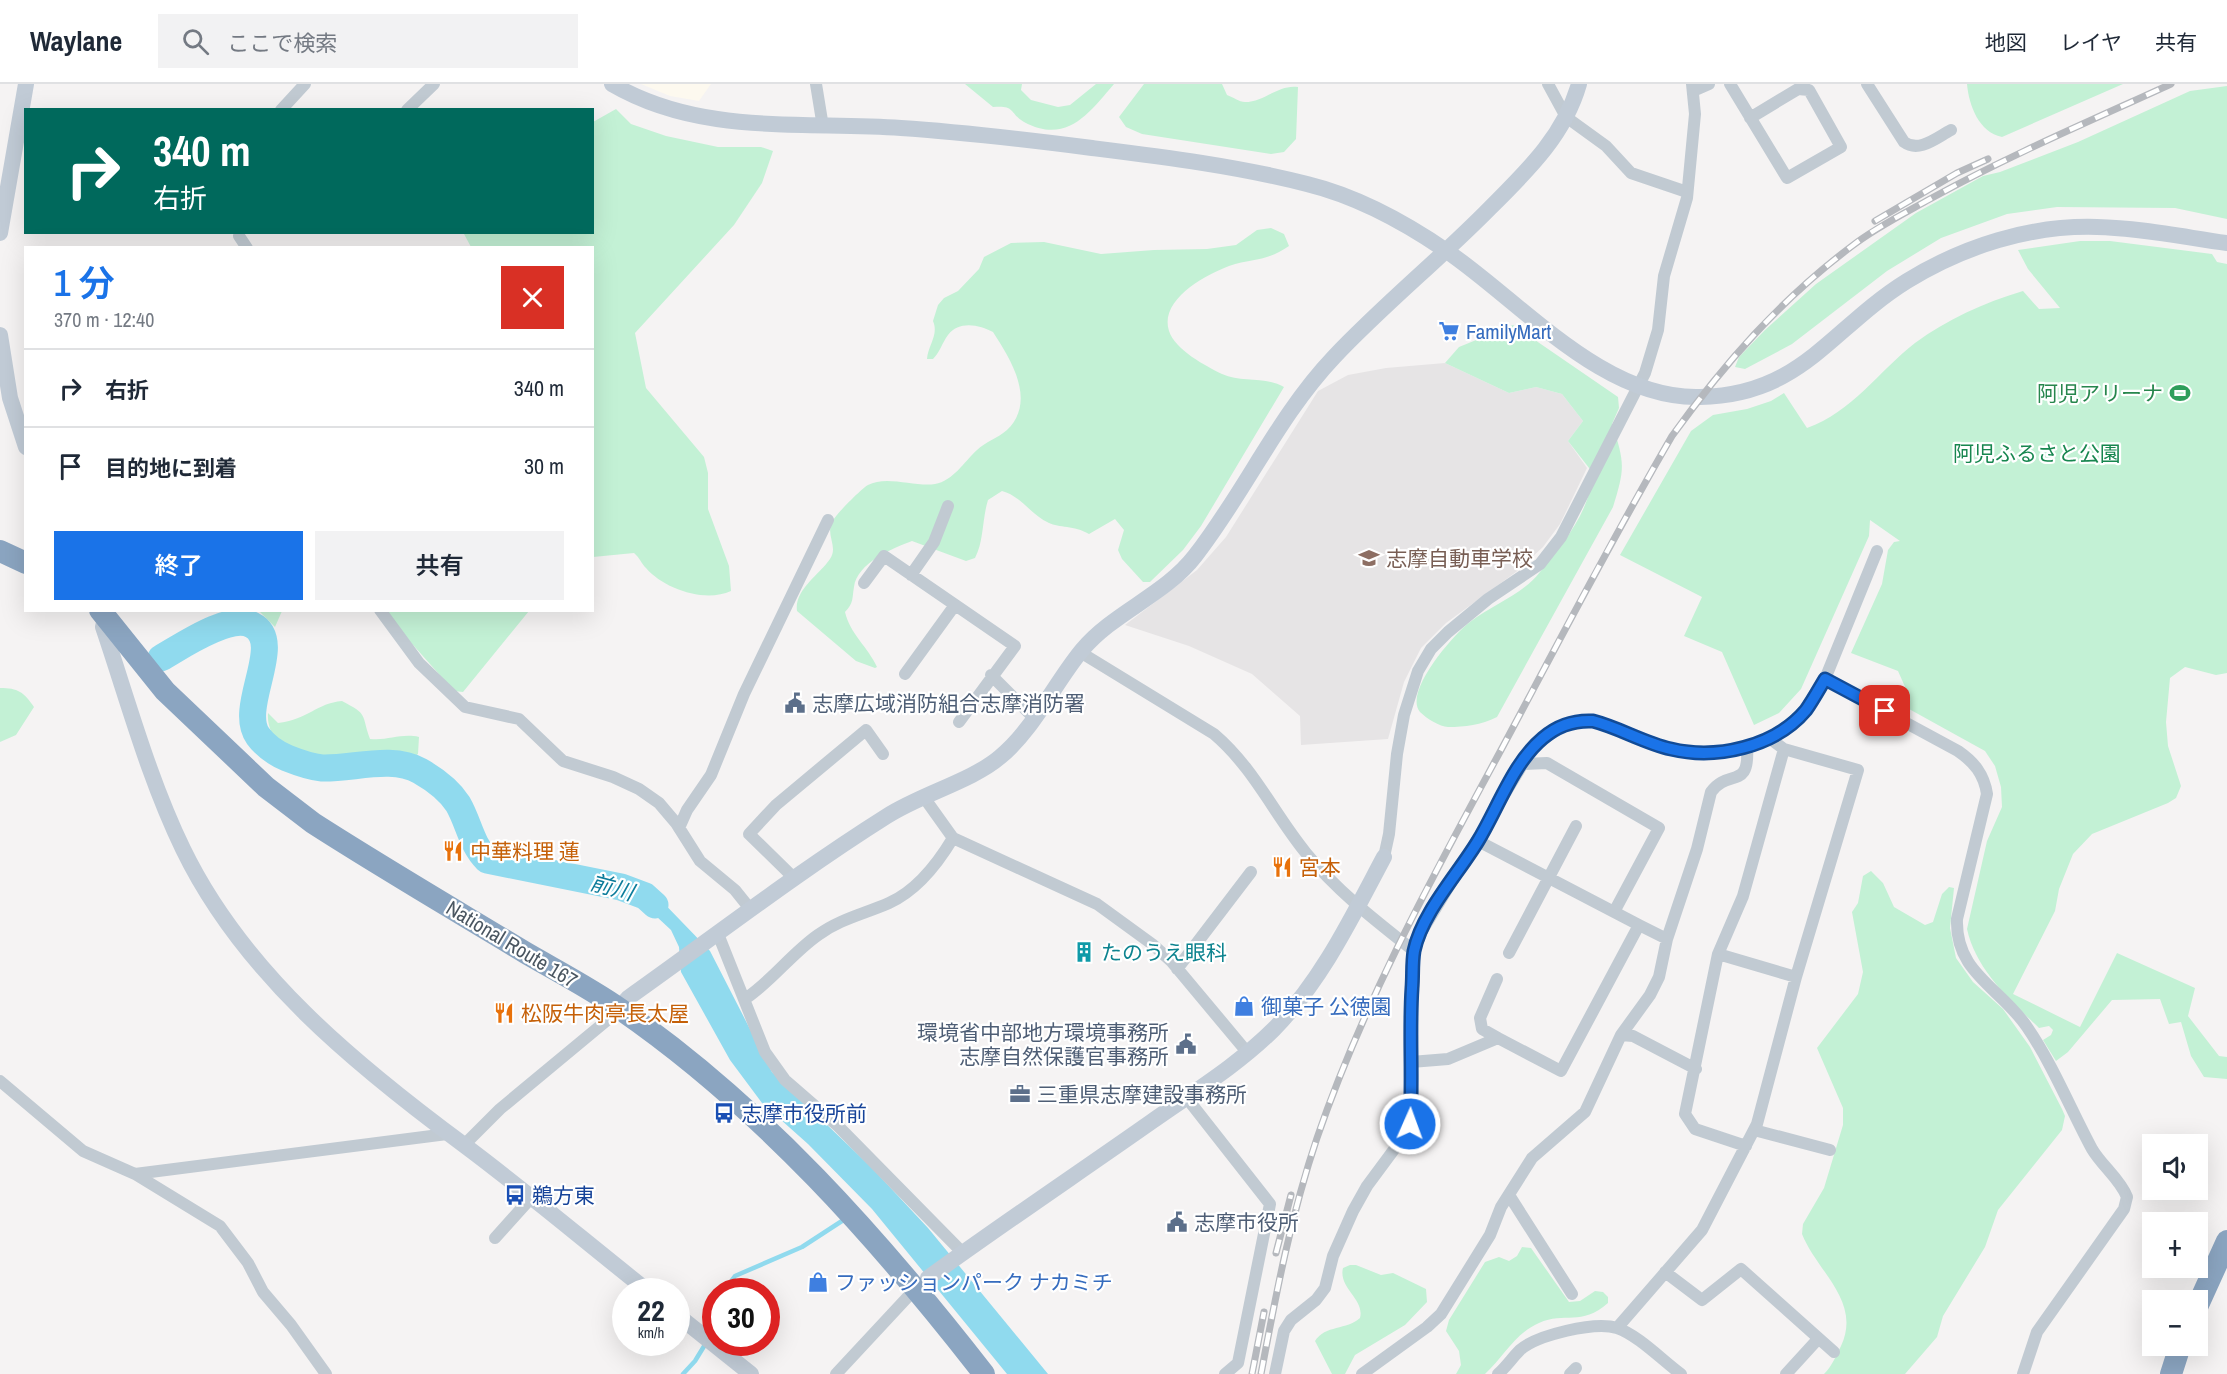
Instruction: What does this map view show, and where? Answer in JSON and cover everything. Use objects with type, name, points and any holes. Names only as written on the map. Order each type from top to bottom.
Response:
[{"type":"highway","points":[[0,551],[24,562]]},
{"type":"highway","name":"National Route 167","points":[[103,613],[165,691],[228,753],[303,816],[357,852],[619,1008],[684,1057],[768,1131],[922,1283],[984,1374]]},
{"type":"highway","points":[[2205,1290],[2227,1242]]},
{"type":"highway","points":[[2171,1374],[2177,1356]]},
{"type":"street","points":[[0,233],[26,84]]},
{"type":"street","points":[[283,108],[305,84]]},
{"type":"street","points":[[409,108],[434,84]]},
{"type":"street","points":[[612,84],[670,110],[705,118],[742,123],[899,128],[1190,160],[1319,188],[1359,202],[1447,251],[1574,348],[1616,376],[1635,386],[1666,396],[1718,396],[1758,389],[1784,378],[1808,362],[1864,312],[1893,291],[1940,263],[1979,246],[2049,229],[2085,227],[2227,243]]},
{"type":"street","points":[[816,84],[823,127]]},
{"type":"street","points":[[1548,84],[1566,117],[1606,146],[1631,173],[1688,192]]},
{"type":"street","points":[[464,1145],[500,1109],[611,1017],[628,998],[672,966],[794,878],[900,807],[994,762],[1017,740],[1080,652],[1099,631],[1168,582],[1194,557],[1306,389],[1334,356],[1447,251],[1535,163],[1566,117],[1579,84]]},
{"type":"street","points":[[837,1374],[922,1283],[1247,1052],[1274,1029],[1299,1000],[1336,945],[1384,857],[1404,715],[1418,671],[1431,649],[1448,632],[1488,599],[1540,564],[1560,537],[1645,373],[1658,330],[1664,276],[1688,192],[1695,114],[1693,88],[1709,84]]},
{"type":"street","points":[[1730,84],[1750,118],[1787,178],[1841,147],[1814,87],[1798,89],[1750,118]]},
{"type":"street","points":[[1867,84],[1904,142],[1911,147],[1919,147],[1951,130]]},
{"type":"street","points":[[239,236],[246,246]]},
{"type":"street","points":[[0,334],[10,398],[24,441]]},
{"type":"street","points":[[911,575],[934,542],[948,506]]},
{"type":"street","points":[[680,828],[687,810],[711,775],[744,694],[828,520]]},
{"type":"street","points":[[1275,1374],[1284,1330],[1291,1320],[1316,1300],[1325,1288],[1333,1257],[1349,1218],[1367,1186],[1407,1132],[1411,1102],[1414,951],[1438,902],[1478,841],[1522,764],[1544,737],[1563,725],[1581,720],[1605,724],[1670,749],[1717,753],[1747,747],[1769,738],[1805,710],[1825,679],[1877,551]]},
{"type":"street","points":[[864,583],[884,556],[1015,646],[959,722]]},
{"type":"street","points":[[905,674],[955,604]]},
{"type":"street","points":[[381,612],[419,663],[465,707],[519,720],[563,760],[639,789],[658,803],[680,828],[700,861],[735,890],[751,910]]},
{"type":"street","points":[[103,613],[104,627],[151,772],[183,849],[216,906],[249,950],[296,1004],[366,1070],[631,1278]]},
{"type":"street","points":[[1080,652],[1214,734],[1232,749],[1248,768],[1305,852],[1358,906],[1414,951]]},
{"type":"street","points":[[992,675],[1033,717]]},
{"type":"street","points":[[1825,679],[1958,752],[1970,760],[1981,774],[1987,794],[1957,919],[1956,935],[1963,957],[1977,976],[2007,1001],[2026,1026],[2054,1072],[2094,1151],[2127,1197],[2124,1209],[2037,1332],[2023,1374]]},
{"type":"street","points":[[794,878],[749,834],[776,805],[866,730],[883,754]]},
{"type":"street","points":[[1617,1328],[1702,1230],[1754,1130],[1796,977],[1858,770],[1784,749],[1769,738]]},
{"type":"street","points":[[1362,1374],[1427,1327],[1441,1314],[1490,1235],[1501,1207],[1532,1158],[1586,1112],[1621,1035],[1650,995],[1659,977],[1667,939],[1697,849],[1711,792],[1716,786],[1744,773],[1748,765],[1747,747]]},
{"type":"street","points":[[1746,1146],[1695,1129],[1685,1114],[1718,954],[1743,896],[1784,749]]},
{"type":"street","points":[[1522,764],[1547,763],[1659,828],[1614,912]]},
{"type":"street","points":[[923,796],[953,838],[1097,904],[1152,944],[1177,969],[1247,1052]]},
{"type":"street","points":[[1509,953],[1576,826]]},
{"type":"street","points":[[745,999],[766,984],[823,932],[845,918],[890,902],[911,889],[942,856],[953,838]]},
{"type":"street","points":[[1478,841],[1667,939]]},
{"type":"street","points":[[1177,969],[1251,872]]},
{"type":"street","points":[[1497,979],[1480,1018],[1482,1029],[1561,1071],[1639,925]]},
{"type":"street","points":[[715,937],[745,999],[765,1053],[785,1080],[838,1126],[960,1256]]},
{"type":"street","points":[[1718,954],[1796,977]]},
{"type":"street","points":[[1621,1035],[1633,1036],[1696,1069]]},
{"type":"street","points":[[1411,1062],[1448,1059],[1498,1038]]},
{"type":"street","points":[[0,1081],[83,1151],[135,1174],[220,1226],[248,1263],[263,1292],[291,1325],[326,1374]]},
{"type":"street","points":[[1186,1097],[1270,1204],[1238,1363],[1225,1374]]},
{"type":"street","points":[[1754,1130],[1830,1150]]},
{"type":"street","points":[[135,1174],[447,1134]]},
{"type":"street","points":[[1509,1195],[1572,1294]]},
{"type":"street","points":[[495,1238],[531,1198]]},
{"type":"street","points":[[1665,1272],[1702,1300],[1741,1269],[1834,1352]]},
{"type":"street","points":[[690,1325],[751,1374]]},
{"type":"street","points":[[1498,1374],[1520,1350],[1538,1339],[1568,1331],[1617,1328],[1681,1374]]},
{"type":"street","points":[[1786,1374],[1818,1339]]},
{"type":"shaded area","points":[[641,84],[711,84],[699,101],[670,96]]},
{"type":"shaded area","name":"志摩自動車学校","points":[[1445,363],[1509,393],[1536,387],[1562,394],[1583,421],[1568,441],[1587,468],[1560,524],[1543,547],[1516,572],[1446,623],[1421,648],[1404,682],[1388,739],[1301,745],[1300,716],[1252,674],[1189,646],[1125,625],[1197,570],[1226,537],[1318,391],[1348,375],[1386,368]]},
{"type":"green space","points":[[965,84],[1022,84],[1021,90],[1031,100],[1058,107],[1070,105],[1096,84],[1114,84],[1086,115],[1065,128],[1053,130],[1024,122],[1009,108],[993,107]]},
{"type":"green space","points":[[1144,84],[1222,84],[1227,95],[1245,102],[1259,99],[1284,88],[1298,87],[1296,139],[1284,152],[1271,154],[1142,134],[1126,127],[1119,117]]},
{"type":"green space","points":[[1967,84],[2123,84],[2002,137],[1987,130],[1981,124],[1970,101]]},
{"type":"green space","points":[[2227,86],[2227,219],[2175,208],[2057,207],[2007,214],[1941,238],[1887,271],[1792,344],[1745,369],[1735,367],[1739,357],[1765,330],[1816,284],[1916,213],[1983,176],[2000,172],[2078,142],[2190,91]]},
{"type":"green space","points":[[616,109],[631,124],[666,136],[718,147],[761,147],[773,151],[762,183],[734,225],[635,333],[646,388],[704,457],[708,473],[708,509],[729,566],[731,591],[721,594],[697,595],[674,588],[654,576],[634,553],[594,557],[594,246],[470,246],[464,234],[594,234],[594,121]]},
{"type":"green space","points":[[1271,228],[1284,234],[1289,246],[1273,255],[1229,266],[1208,276],[1186,290],[1171,309],[1168,320],[1172,338],[1192,357],[1230,377],[1269,382],[1284,387],[1201,526],[1183,550],[1150,582],[1143,582],[1122,559],[1118,550],[1124,530],[1115,519],[1089,534],[1078,529],[1049,523],[1015,497],[1002,491],[988,500],[980,544],[975,558],[966,561],[912,541],[877,558],[857,578],[851,603],[845,612],[855,634],[877,667],[856,661],[797,611],[799,596],[832,555],[831,524],[859,492],[868,485],[883,481],[927,484],[941,482],[953,475],[980,447],[1007,430],[1016,419],[1020,406],[1018,381],[1007,355],[993,332],[970,325],[958,327],[948,335],[933,359],[927,359],[935,331],[933,321],[938,305],[944,298],[958,291],[979,269],[984,257],[1011,243],[1044,242],[1101,254],[1207,249],[1236,245],[1257,230]]},
{"type":"green space","name":"阿児ふるさと公園","points":[[2080,241],[2110,241],[2212,254],[2217,262],[2227,264],[2227,673],[2216,675],[2185,667],[2170,678],[2166,722],[2168,746],[2181,786],[2176,798],[2092,834],[2073,854],[2059,889],[2055,911],[2013,994],[2080,1027],[2117,953],[2195,988],[2188,1016],[2219,1056],[2227,1057],[2227,1079],[2204,1077],[2191,1056],[2181,1022],[2169,1024],[2160,999],[2112,1000],[2068,1052],[2056,1061],[2043,1040],[2051,1035],[2053,1030],[2049,1026],[2039,1028],[2006,995],[1978,958],[1967,929],[1987,841],[2002,807],[2001,787],[1995,766],[1985,751],[1900,704],[1906,689],[1898,671],[1851,653],[1882,584],[1888,550],[1894,542],[1900,541],[1870,520],[1869,536],[1801,689],[1779,713],[1754,725],[1722,652],[1684,636],[1702,597],[1620,555],[1691,431],[1713,415],[1747,409],[1771,401],[1784,393],[1807,428],[1823,421],[1851,402],[1915,343],[1966,312],[2023,291],[2039,309],[2060,308],[2028,269],[2018,250]]},
{"type":"green space","points":[[1513,325],[1618,397],[1619,408],[1612,424],[1621,457],[1620,483],[1613,507],[1497,717],[1473,725],[1445,727],[1433,722],[1420,712],[1417,703],[1418,691],[1424,678],[1443,650],[1463,628],[1516,594],[1540,572],[1574,526],[1591,487],[1593,473],[1568,441],[1583,421],[1562,394],[1536,387],[1509,393],[1445,363],[1459,347]]},
{"type":"green space","points":[[225,612],[249,612],[229,614]]},
{"type":"green space","points":[[260,612],[282,612],[275,627]]},
{"type":"green space","points":[[377,612],[528,612],[463,692],[454,691],[414,646]]},
{"type":"green space","points":[[0,688],[20,692],[34,707],[16,735],[0,742]]},
{"type":"green space","points":[[342,701],[363,716],[370,739],[419,737],[418,754],[411,759],[394,755],[334,758],[309,756],[279,741],[269,727],[268,713],[278,723],[297,719],[333,702]]},
{"type":"green space","points":[[1871,871],[1883,883],[1894,907],[1925,925],[1933,922],[1942,894],[1949,887],[1954,888],[1950,928],[1956,958],[1973,982],[2003,1009],[2030,1047],[2065,1116],[2062,1130],[1998,1210],[1985,1247],[1943,1316],[1937,1337],[1905,1374],[1824,1374],[1841,1346],[1846,1330],[1846,1315],[1835,1287],[1802,1234],[1803,1224],[1824,1188],[1843,1125],[1843,1108],[1817,1048],[1858,994],[1863,972],[1852,912],[1858,903],[1863,876]]},
{"type":"green space","points":[[1522,1247],[1531,1248],[1569,1302],[1580,1301],[1595,1291],[1603,1292],[1608,1297],[1608,1303],[1589,1315],[1557,1318],[1530,1328],[1516,1339],[1485,1374],[1456,1374],[1461,1365],[1459,1351],[1446,1331],[1449,1320],[1485,1262],[1499,1257],[1509,1261],[1517,1256]]},
{"type":"green space","points":[[1356,1265],[1381,1275],[1393,1273],[1426,1289],[1427,1302],[1405,1325],[1355,1355],[1345,1374],[1332,1374],[1315,1341],[1324,1332],[1355,1322],[1360,1318],[1359,1305],[1342,1275],[1343,1268]]},
{"type":"water","points":[[627,881],[652,891],[710,951],[772,1072],[872,1168],[928,1228],[1048,1374],[1007,1374],[872,1209],[808,1144],[762,1103],[730,1060],[681,972],[679,947],[671,930],[643,904],[621,892]]},
{"type":"waterway","name":"前川","points":[[161,658],[218,627],[242,623],[252,625],[261,633],[264,645],[253,709],[253,724],[258,736],[271,749],[295,761],[322,768],[385,763],[409,766],[436,781],[454,799],[462,811],[477,847],[487,860],[621,887],[645,896],[655,905]]},
{"type":"waterway","points":[[734,1278],[802,1247],[845,1219]]},
{"type":"waterway","points":[[683,1374],[702,1350]]},
{"type":"railway","points":[[1261,1374],[1278,1284],[1299,1196],[1317,1138],[1356,1037],[1401,940],[1450,845],[1606,553],[1672,436],[1754,334],[1801,288],[1861,239],[1959,183],[2171,84]]},
{"type":"railway","points":[[1875,221],[1957,173],[1988,159]]},
{"type":"railway","points":[[1276,1253],[1291,1195]]},
{"type":"railway","points":[[1252,1374],[1264,1312]]},
{"type":"place","name":"FamilyMart","points":[[1449,331]]},
{"type":"place","name":"阿児アリーナ","points":[[2180,393]]},
{"type":"place","name":"志摩自動車学校","points":[[1369,558]]},
{"type":"place","name":"志摩広域消防組合志摩消防署","points":[[795,703]]},
{"type":"place","name":"中華料理 蓮","points":[[453,851]]},
{"type":"place","name":"宮本","points":[[1282,867]]},
{"type":"place","name":"たのうえ眼科","points":[[1084,952]]},
{"type":"place","name":"御菓子 公徳園","points":[[1244,1006]]},
{"type":"place","name":"松阪牛肉亭長太屋","points":[[504,1013]]},
{"type":"place","name":"環境省中部地方環境事務所 志摩自然保護官事務所","points":[[1186,1044]]},
{"type":"place","name":"三重県志摩建設事務所","points":[[1020,1094]]},
{"type":"place","name":"志摩市役所前","points":[[724,1113]]},
{"type":"place","name":"鵜方東","points":[[515,1195]]},
{"type":"place","name":"志摩市役所","points":[[1177,1222]]},
{"type":"place","name":"ファッションパーク ナカミチ","points":[[818,1282]]},
{"type":"route","points":[[1410,1124],[1414,951],[1438,902],[1478,841],[1505,790],[1533,747],[1544,737],[1563,725],[1581,720],[1605,724],[1670,749],[1693,753],[1717,753],[1747,747],[1769,738],[1790,724],[1805,710],[1825,679],[1885,711]]}]
